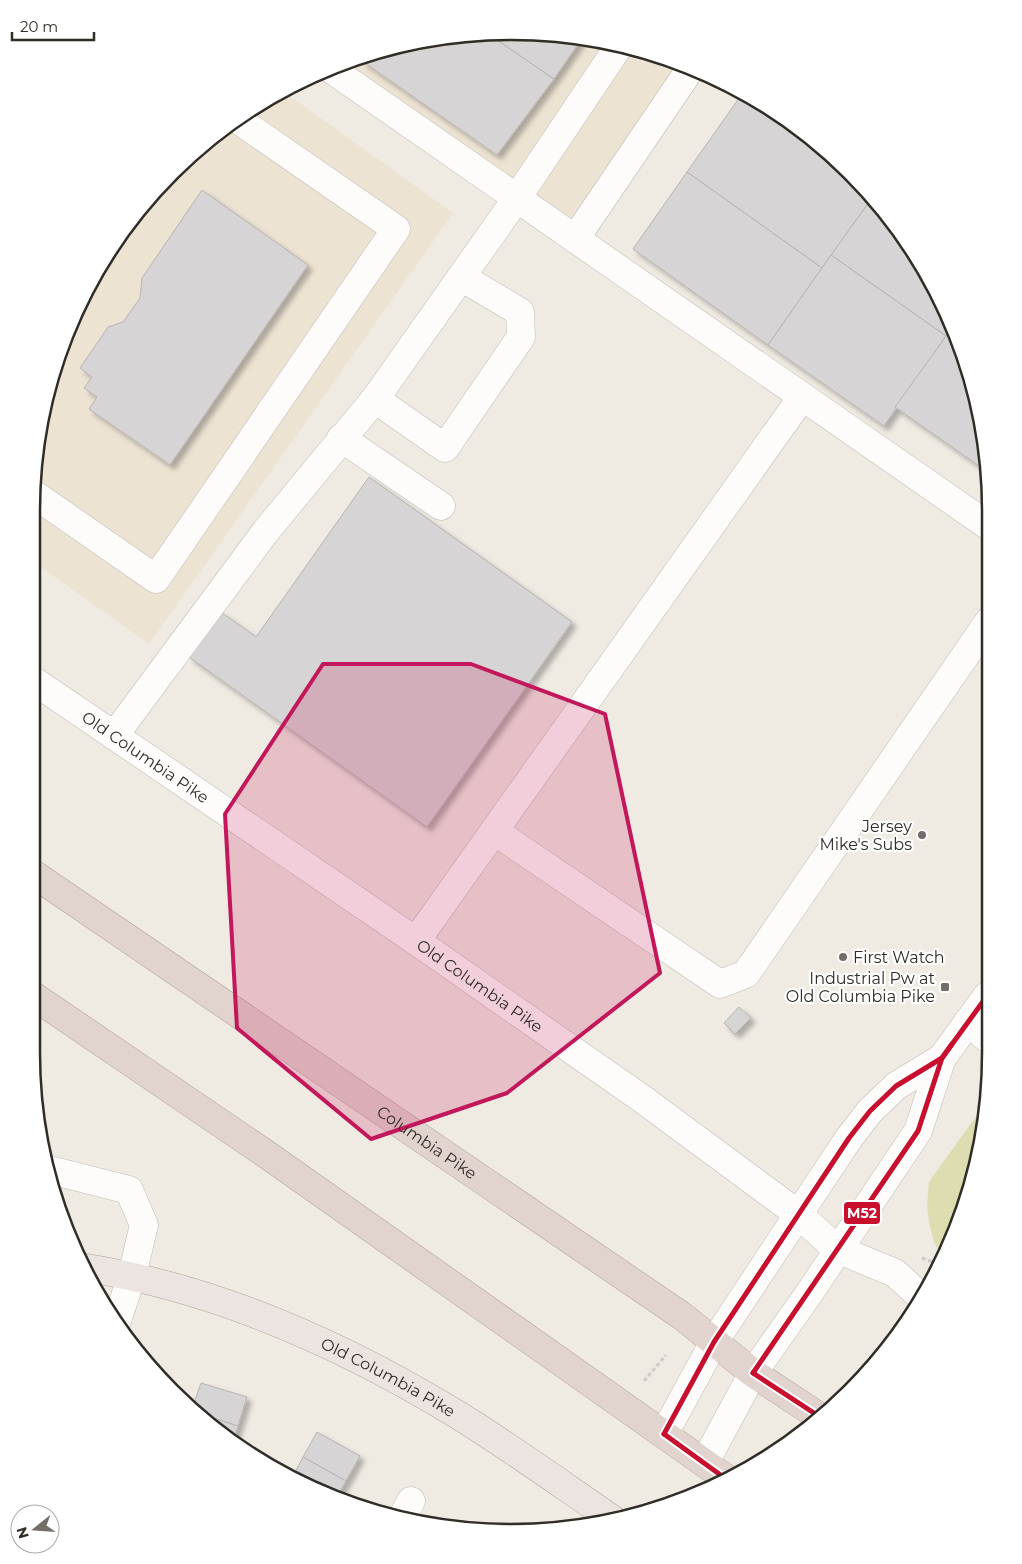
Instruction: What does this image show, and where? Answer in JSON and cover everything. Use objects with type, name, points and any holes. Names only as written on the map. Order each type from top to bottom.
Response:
[{"type":"highway","name":"Columbia Pike","points":[[40,878],[682,1316],[753,1373],[814,1414]]},
{"type":"highway","points":[[40,1000],[266,1154],[721,1474]]},
{"type":"main road","name":"Old Columbia Pike","points":[[93,1269],[132,1275],[233,1305],[363,1361],[458,1415],[605,1514]]},
{"type":"street","points":[[114,736],[266,531],[375,399],[517,198],[615,52]]},
{"type":"street","points":[[338,74],[982,521]]},
{"type":"street","points":[[575,239],[687,74]]},
{"type":"street","points":[[40,499],[156,579],[396,228],[243,123]]},
{"type":"street","points":[[375,399],[445,448],[522,337],[520,312],[461,277]]},
{"type":"street","points":[[416,940],[802,397]]},
{"type":"street","points":[[341,438],[441,506]]},
{"type":"street","points":[[494,831],[720,984],[746,974],[982,631]]},
{"type":"street","name":"Old Columbia Pike","points":[[40,685],[416,940],[641,1098],[798,1214],[837,1249],[895,1273],[917,1293]]},
{"type":"street","points":[[664,1434],[714,1342],[798,1214],[870,1111],[896,1086],[942,1058],[977,1030],[982,1013]]},
{"type":"street","points":[[705,1462],[753,1373],[918,1131],[942,1058]]},
{"type":"street","points":[[55,1171],[129,1190],[144,1225],[132,1275],[119,1315]]},
{"type":"path","points":[[922,1258],[933,1262]]},
{"type":"path","points":[[644,1381],[666,1355]]},
{"type":"highlighted area","points":[[323,664],[471,664],[605,714],[660,973],[507,1093],[371,1139],[237,1028],[225,814]]},
{"type":"shaded area","points":[[511,40],[542,41],[603,49],[633,56],[679,71],[573,226],[351,68],[419,49],[480,41]]},
{"type":"shaded area","points":[[290,96],[453,213],[149,644],[40,567],[41,480],[49,419],[56,389],[76,331],[89,303],[103,275],[137,224],[157,200],[200,157],[249,119]]},
{"type":"green space","points":[[978,1113],[966,1175],[957,1204],[938,1250],[929,1222],[927,1206],[929,1182]]},
{"type":"building","points":[[498,40],[554,79],[497,155],[365,63],[419,49],[450,44]]},
{"type":"building","points":[[498,40],[542,41],[578,45],[554,79]]},
{"type":"building","points":[[738,99],[773,119],[798,137],[822,157],[868,204],[822,268],[687,172]]},
{"type":"building","points":[[687,172],[822,268],[768,345],[633,249]]},
{"type":"building","points":[[202,190],[308,265],[170,465],[89,409],[97,397],[84,388],[92,377],[80,368],[108,327],[123,322],[140,298],[142,278]]},
{"type":"building","points":[[868,204],[903,249],[919,276],[947,334],[946,336],[831,255]]},
{"type":"building","points":[[831,255],[946,336],[884,426],[768,345]]},
{"type":"building","points":[[947,334],[966,389],[973,419],[980,466],[895,407]]},
{"type":"building","points":[[369,477],[572,622],[427,827],[189,657],[221,612],[256,637]]},
{"type":"building","points":[[739,1007],[751,1018],[735,1034],[724,1023]]},
{"type":"building","points":[[201,1383],[247,1397],[238,1426],[213,1418],[194,1402]]},
{"type":"building","points":[[213,1418],[238,1426],[235,1435]]},
{"type":"building","points":[[317,1432],[360,1456],[346,1481],[303,1457]]},
{"type":"building","points":[[303,1457],[346,1481],[340,1491],[296,1471]]},
{"type":"transit line","name":"M52","points":[[664,1434],[714,1342],[849,1138],[870,1111],[896,1086],[942,1058],[982,1003]]},
{"type":"transit line","name":"M52","points":[[753,1373],[918,1131],[942,1058],[952,1044]]},
{"type":"transit line","name":"M52","points":[[753,1373],[814,1413]]},
{"type":"transit line","name":"M52","points":[[664,1434],[720,1475]]},
{"type":"place","name":"Jersey Mike's Subs","points":[[922,835]]},
{"type":"place","name":"First Watch","points":[[843,957]]},
{"type":"place","name":"Industrial Pw at Old Columbia Pike","points":[[945,987]]}]
